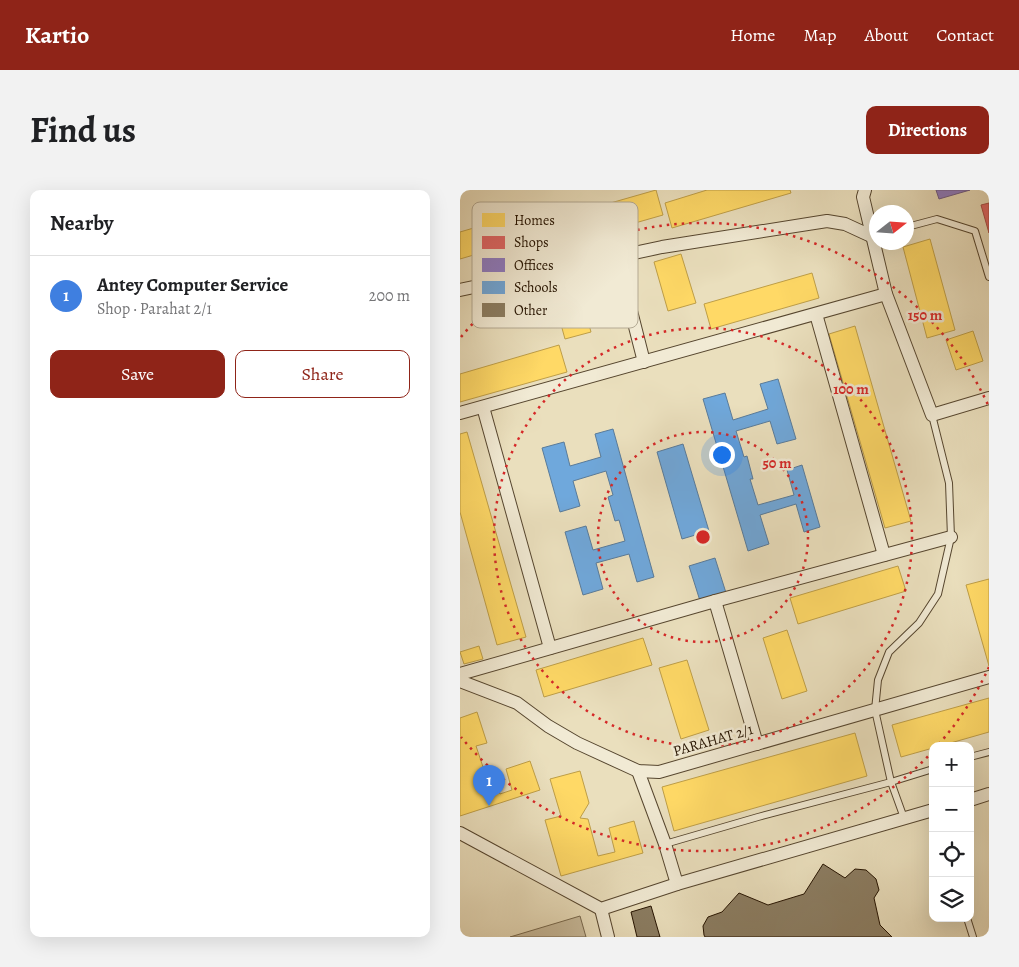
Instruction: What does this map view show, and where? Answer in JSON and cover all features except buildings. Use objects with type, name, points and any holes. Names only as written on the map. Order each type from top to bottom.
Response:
[{"type":"street","points":[[865,190],[863,197],[869,218]]},
{"type":"street","points":[[638,252],[828,222],[845,224],[869,233]]},
{"type":"street","points":[[877,250],[886,294],[932,415],[989,398]]},
{"type":"street","points":[[460,413],[886,294]]},
{"type":"street","points":[[816,314],[884,555]]},
{"type":"street","points":[[635,328],[644,362]]},
{"type":"street","points":[[483,407],[550,648]]},
{"type":"street","points":[[460,674],[715,601],[951,537]]},
{"type":"street","points":[[715,601],[757,744]]},
{"type":"street","name":"PARAHAT 2/1","points":[[460,681],[517,703],[548,726],[577,743],[638,771],[660,772],[989,678]]},
{"type":"street","points":[[638,771],[665,844],[676,884]]},
{"type":"street","points":[[974,799],[989,794]]},
{"type":"street","points":[[460,833],[601,909],[676,884],[929,811]]},
{"type":"street","points":[[601,909],[608,937]]},
{"type":"lane","points":[[914,225],[937,219],[975,231],[989,277]]},
{"type":"lane","points":[[904,818],[891,782],[875,710],[878,680],[889,652],[919,623],[938,594],[951,537],[949,484],[932,415]]},
{"type":"lane","points":[[974,756],[989,752]]},
{"type":"lane","points":[[665,844],[929,770]]},
{"type":"lane","points":[[968,922],[973,937]]},
{"type":"shaded area","points":[[580,916],[586,937],[510,937]]},
{"type":"place","name":"Antey Computer Service","points":[[489,806]]}]
